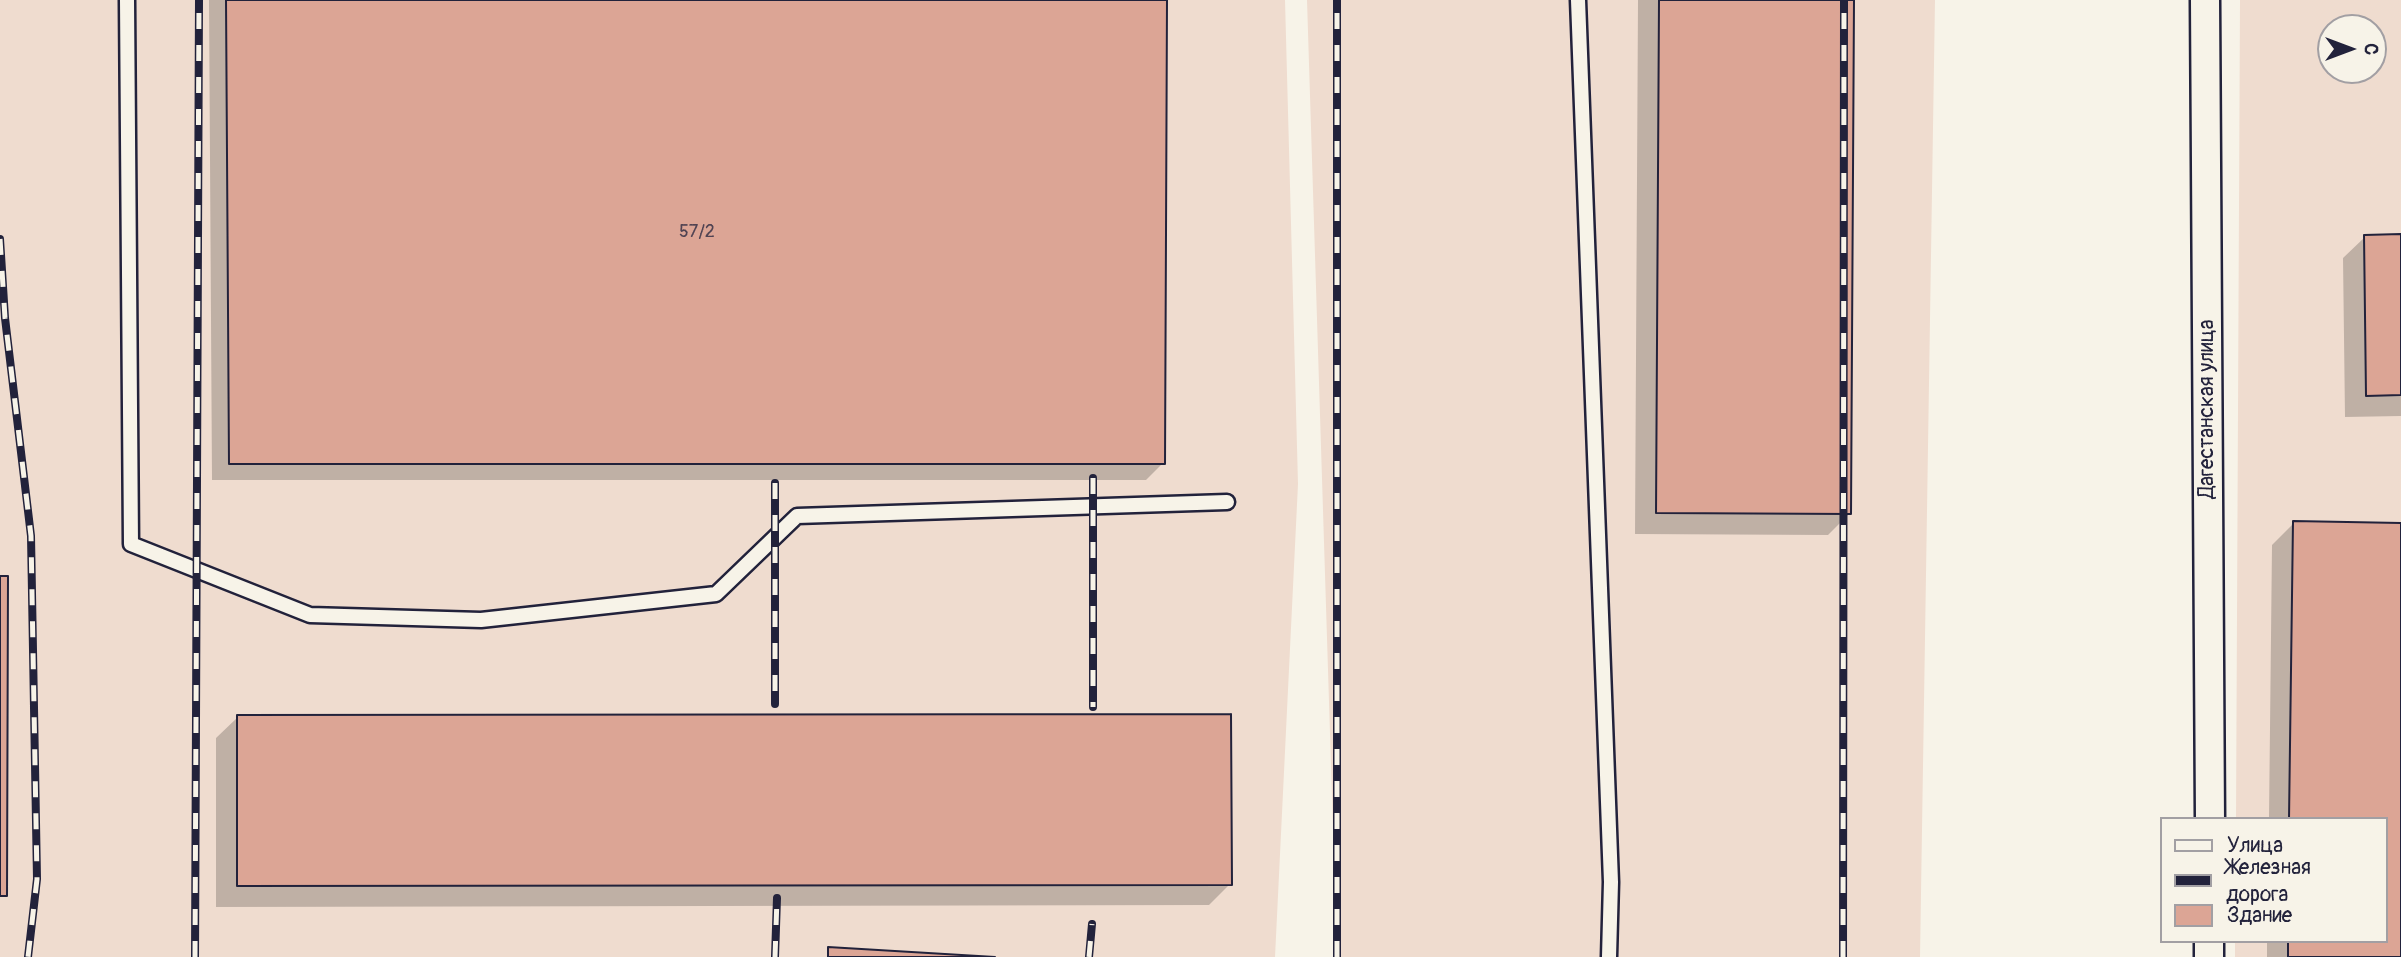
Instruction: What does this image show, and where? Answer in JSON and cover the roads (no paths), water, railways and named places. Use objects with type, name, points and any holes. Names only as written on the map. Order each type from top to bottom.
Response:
[{"type":"street","name":"Дагестанская улица","points":[[2205,0],[2210,817]]},
{"type":"lane","points":[[127,0],[131,544],[310,615],[481,620],[716,594],[797,516],[1227,502]]},
{"type":"lane","points":[[1577,0],[1611,882],[1609,957]]},
{"type":"railway","points":[[195,957],[199,0]]},
{"type":"railway","points":[[1337,0],[1337,957]]},
{"type":"railway","points":[[1843,957],[1844,0]]},
{"type":"railway","points":[[0,239],[5,318],[31,536],[37,879],[28,957]]},
{"type":"railway","points":[[1093,478],[1093,707]]},
{"type":"railway","points":[[775,483],[775,704]]},
{"type":"railway","points":[[775,957],[777,898]]},
{"type":"railway","points":[[1089,957],[1092,924]]}]
